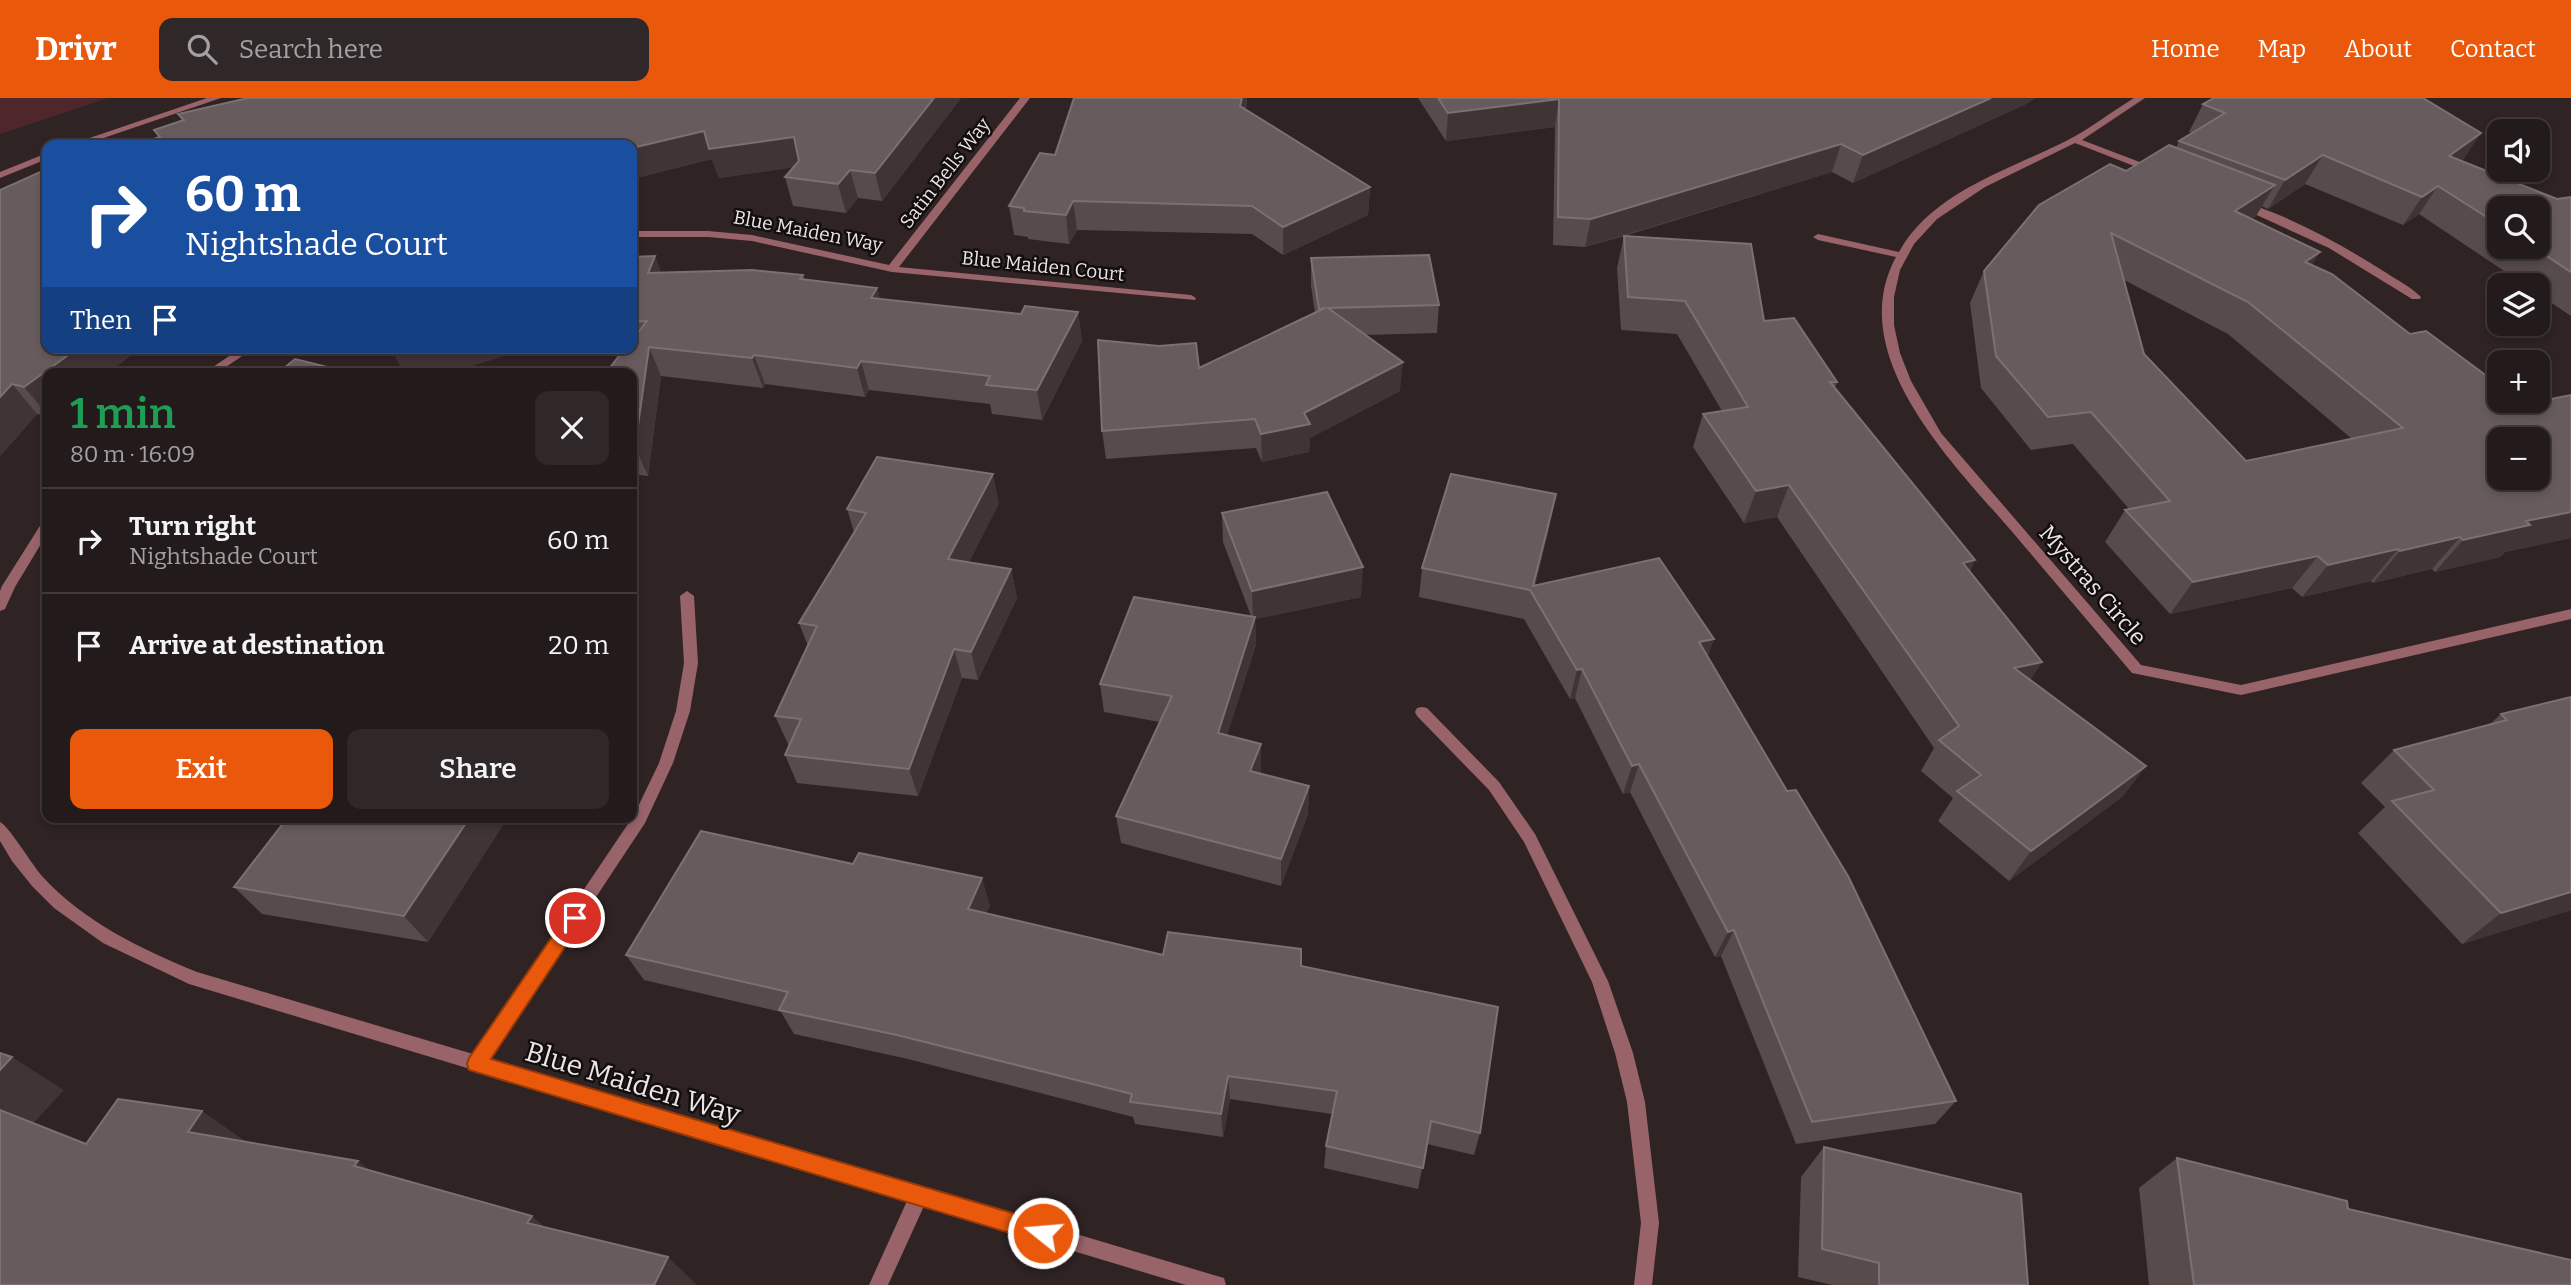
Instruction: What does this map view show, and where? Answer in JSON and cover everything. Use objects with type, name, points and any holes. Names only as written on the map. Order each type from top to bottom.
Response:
[{"type":"street","points":[[89,140],[216,98]]},
{"type":"street","name":"Satin Bells Way","points":[[892,269],[1025,98]]},
{"type":"street","name":"Mystras Circle","points":[[2140,98],[2075,140],[1942,211],[1917,234],[1901,255],[1890,281],[1888,337],[1913,401],[1937,436],[2137,669],[2241,690],[2571,614]]},
{"type":"street","points":[[2075,140],[2164,174]]},
{"type":"street","points":[[0,175],[42,158]]},
{"type":"street","points":[[2228,200],[2292,224],[2336,246],[2416,297]]},
{"type":"street","name":"Blue Maiden Way","points":[[637,234],[708,234],[752,238],[892,269]]},
{"type":"street","points":[[1818,237],[1901,255]]},
{"type":"street","name":"Blue Maiden Court","points":[[892,269],[1191,298]]},
{"type":"street","points":[[217,368],[239,354]]},
{"type":"street","points":[[0,607],[9,586],[42,532]]},
{"type":"street","points":[[476,1064],[640,819],[666,763],[683,711],[691,663],[687,596]]},
{"type":"street","points":[[1423,712],[1494,786],[1530,838],[1600,981],[1624,1054],[1636,1102],[1650,1223],[1643,1285]]},
{"type":"street","name":"Blue Maiden Way","points":[[0,828],[12,852],[45,890],[86,925],[136,955],[195,979],[1217,1285]]},
{"type":"street","points":[[878,1285],[919,1196]]},
{"type":"shaded area","points":[[0,98],[108,98],[0,134]]},
{"type":"building","points":[[248,98],[934,98],[875,173],[850,170],[838,184],[785,177],[799,161],[794,137],[709,149],[704,131],[637,147],[637,140],[150,140],[160,137],[154,130],[184,120],[178,114]]},
{"type":"building","points":[[1074,98],[1242,98],[1240,106],[1370,187],[1283,227],[1252,206],[1073,201],[1066,215],[1024,211],[1024,208],[1009,206],[1040,153],[1055,155]]},
{"type":"building","points":[[1438,98],[1991,98],[1863,155],[1841,144],[1591,219],[1558,217],[1559,99],[1448,113]]},
{"type":"building","points":[[2214,98],[2423,98],[2481,133],[2449,156],[2487,171],[2487,182],[2514,182],[2549,196],[2487,196],[2487,217],[2438,186],[2422,197],[2323,155],[2285,180],[2179,141],[2225,113],[2203,104]]},
{"type":"building","points":[[2169,145],[2275,185],[2235,211],[2320,252],[2305,262],[2332,274],[2410,334],[2426,331],[2487,376],[2487,413],[2550,413],[2550,399],[2571,395],[2571,512],[2526,521],[2530,525],[2463,540],[2460,537],[2328,565],[2318,556],[2193,582],[2125,510],[2170,501],[2091,412],[2048,417],[1996,356],[1984,271],[2039,205],[2110,164],[2126,171]],"holes":[[[2111,233],[2248,302],[2403,428],[2246,461],[2144,354]]]},
{"type":"building","points":[[42,171],[42,354],[70,354],[50,368],[42,368],[42,374],[24,387],[12,384],[0,397],[0,190]]},
{"type":"building","points":[[2550,196],[2557,199],[2571,197],[2571,272],[2550,258]]},
{"type":"building","points":[[1624,236],[1751,244],[1764,321],[1794,318],[1837,382],[1830,382],[1975,560],[1963,563],[2042,662],[2014,668],[2146,766],[2031,851],[1957,791],[1981,775],[1939,740],[1959,726],[1789,485],[1756,491],[1703,414],[1748,407],[1685,301],[1628,297]]},
{"type":"building","points":[[1429,255],[1439,305],[1328,308],[1403,362],[1304,413],[1310,424],[1261,434],[1255,419],[1102,431],[1098,340],[1159,346],[1196,343],[1199,368],[1325,308],[1319,309],[1311,258]]},
{"type":"building","points":[[655,256],[648,273],[752,270],[803,275],[800,279],[877,288],[871,298],[1021,314],[1025,306],[1078,312],[1037,390],[986,385],[990,376],[861,361],[857,368],[754,355],[752,358],[649,347],[637,433],[637,368],[610,368],[620,354],[637,354],[637,334],[647,321],[637,322],[637,257]]},
{"type":"building","points":[[295,359],[331,368],[284,368]]},
{"type":"building","points":[[877,457],[993,474],[948,559],[1011,569],[971,652],[954,649],[909,769],[785,755],[801,719],[775,716],[817,626],[799,623],[866,513],[847,509]]},
{"type":"building","points":[[1451,474],[1556,494],[1533,586],[1659,558],[1714,639],[1699,642],[1787,791],[1796,790],[1848,876],[1956,1101],[1812,1122],[1734,930],[1728,932],[1639,764],[1632,766],[1582,669],[1577,670],[1530,590],[1422,568]]},
{"type":"building","points":[[1327,492],[1363,567],[1252,591],[1222,513]]},
{"type":"building","points":[[1134,597],[1255,617],[1218,733],[1261,744],[1250,771],[1309,786],[1281,859],[1116,816],[1172,696],[1100,684]]},
{"type":"building","points":[[2571,697],[2571,892],[2501,913],[2392,801],[2434,790],[2394,750],[2507,720],[2501,714]]},
{"type":"building","points":[[283,823],[466,823],[404,916],[234,887]]},
{"type":"building","points":[[701,831],[853,864],[859,853],[982,878],[968,909],[1163,955],[1168,932],[1301,949],[1301,966],[1498,1007],[1480,1133],[1431,1121],[1423,1168],[1326,1146],[1337,1091],[1228,1076],[1221,1114],[1130,1102],[1132,1094],[897,1035],[779,1010],[788,992],[626,955]]},
{"type":"building","points":[[0,1053],[12,1057],[0,1070]]},
{"type":"building","points":[[118,1099],[202,1111],[188,1132],[358,1161],[354,1166],[532,1216],[527,1223],[668,1257],[654,1285],[0,1285],[0,1110],[86,1144]]},
{"type":"building","points":[[1824,1147],[2021,1194],[2028,1285],[1879,1285],[1879,1263],[1822,1249]]},
{"type":"building","points":[[2177,1158],[2347,1201],[2348,1209],[2571,1260],[2571,1285],[2194,1285]]},
{"type":"route","points":[[575,918],[476,1064],[1043,1233]]}]
